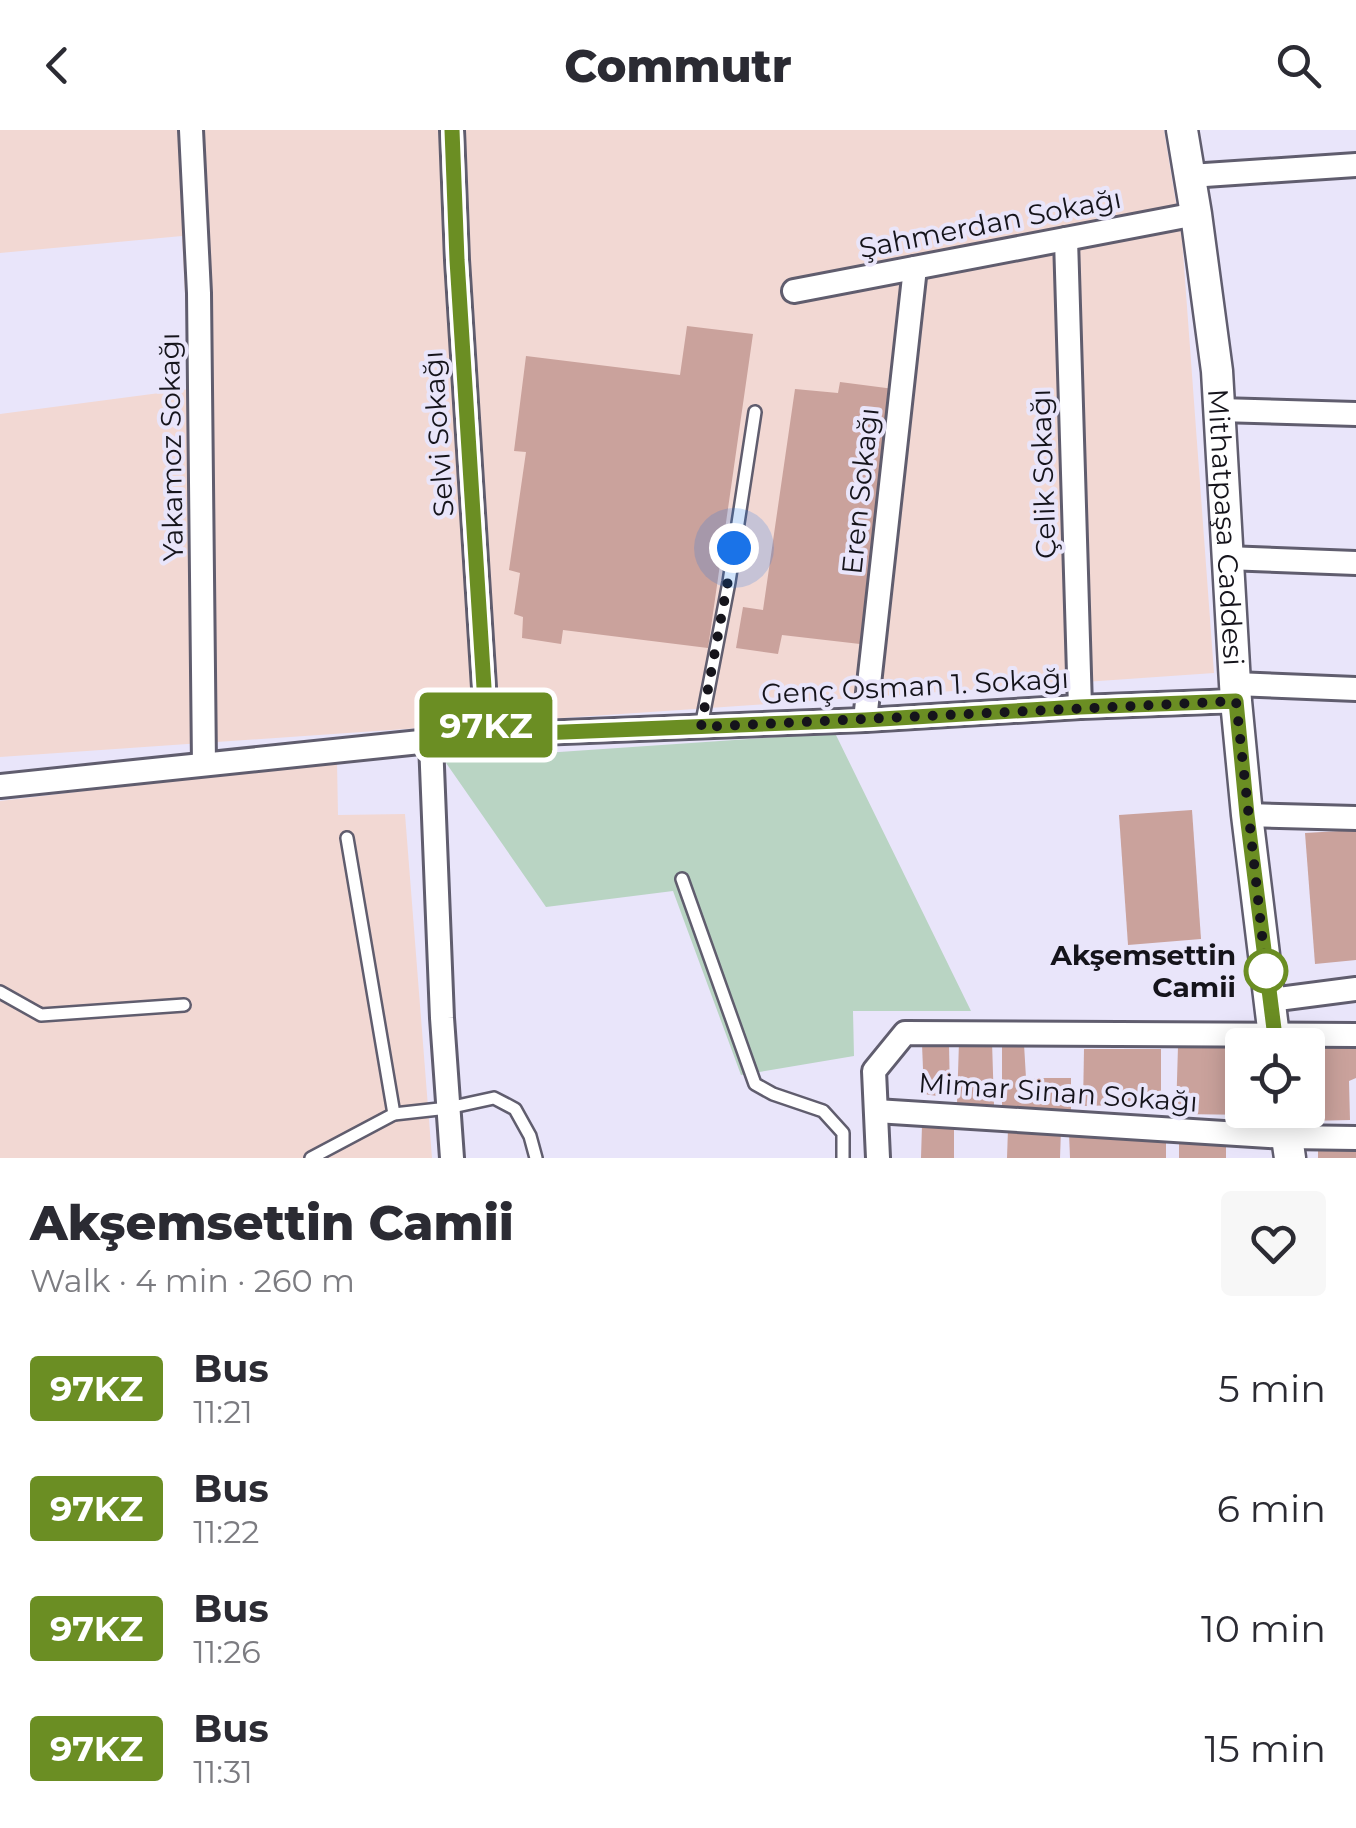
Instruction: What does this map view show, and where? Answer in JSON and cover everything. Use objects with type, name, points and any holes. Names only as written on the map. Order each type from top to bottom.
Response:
[{"type":"main road","name":"Mithatpaşa Caddesi","points":[[1182,130],[1217,371],[1235,693],[1274,1028]]},
{"type":"street","name":"Yakamoz Sokağı","points":[[191,130],[199,293],[204,764]]},
{"type":"street","name":"Selvi Sokağı","points":[[452,130],[487,735]]},
{"type":"street","points":[[1190,176],[1356,166]]},
{"type":"street","name":"Şahmerdan Sokağı","points":[[794,291],[1196,214]]},
{"type":"street","name":"Çelik Sokağı","points":[[1066,239],[1080,707]]},
{"type":"street","name":"Eren Sokağı","points":[[865,720],[915,268]]},
{"type":"street","points":[[1219,410],[1356,414]]},
{"type":"street","points":[[1226,558],[1356,563]]},
{"type":"street","name":"Genç Osman 1. Sokağı","points":[[0,786],[487,735],[865,720],[1356,688]]},
{"type":"street","points":[[431,742],[452,1158]]},
{"type":"street","points":[[1247,815],[1356,818]]},
{"type":"street","points":[[1270,1000],[1356,989]]},
{"type":"street","points":[[878,1158],[874,1070],[905,1034],[1225,1038]]},
{"type":"street","points":[[1325,1037],[1356,1035]]},
{"type":"street","name":"Mimar Sinan Sokağı","points":[[876,1110],[1356,1138]]},
{"type":"lane","points":[[701,727],[756,412]]},
{"type":"lane","points":[[347,838],[394,1114]]},
{"type":"lane","points":[[682,878],[756,1084],[823,1111],[843,1133],[844,1158]]},
{"type":"lane","points":[[0,992],[41,1015],[184,1006]]},
{"type":"lane","points":[[311,1158],[394,1114],[494,1098],[516,1108],[536,1158]]},
{"type":"shaded area","points":[[0,130],[1164,130],[1182,239],[1214,673],[0,757],[0,414],[190,389],[182,236],[0,253]]},
{"type":"shaded area","points":[[337,761],[338,815],[405,814],[432,1158],[0,1158],[0,801]]},
{"type":"green space","points":[[835,733],[971,1011],[853,1011],[854,1056],[741,1075],[673,891],[546,907],[444,760]]},
{"type":"building","points":[[687,326],[753,334],[708,648],[563,630],[561,644],[522,638],[523,617],[514,614],[520,573],[509,570],[526,452],[514,451],[526,356],[680,375]]},
{"type":"building","points":[[840,382],[894,389],[860,644],[782,635],[778,654],[736,648],[743,607],[763,610],[795,389],[838,393]]},
{"type":"building","name":"Akşemsettin Camii","points":[[1192,810],[1201,939],[1128,945],[1119,815]]},
{"type":"building","points":[[1356,830],[1356,960],[1315,964],[1305,833]]},
{"type":"building","points":[[959,1042],[992,1042],[994,1106],[957,1104]]},
{"type":"building","points":[[949,1043],[950,1098],[924,1094],[922,1044]]},
{"type":"building","points":[[1356,1043],[1356,1078],[1349,1081],[1350,1120],[1325,1121],[1325,1044]]},
{"type":"building","points":[[1024,1044],[1026,1078],[1071,1078],[1071,1115],[1002,1111],[1002,1045]]},
{"type":"building","points":[[1225,1045],[1225,1115],[1176,1114],[1178,1046]]},
{"type":"building","points":[[1084,1049],[1161,1049],[1161,1104],[1083,1106]]},
{"type":"building","points":[[922,1125],[954,1127],[954,1158],[921,1158]]},
{"type":"building","points":[[1008,1129],[1061,1129],[1060,1158],[1007,1158]]},
{"type":"building","points":[[1069,1133],[1166,1134],[1166,1158],[1070,1158]]},
{"type":"building","points":[[1179,1139],[1226,1140],[1226,1158],[1179,1158]]},
{"type":"building","points":[[1356,1147],[1356,1158],[1318,1158],[1318,1149]]},
{"type":"bus line","name":"97KZ","points":[[452,130],[487,735],[1236,701],[1274,1028]]},
{"type":"place","name":"Akşemsettin Camii","points":[[1266,971]]},
{"type":"route","points":[[734,548],[701,727],[1236,701],[1266,971]]}]
